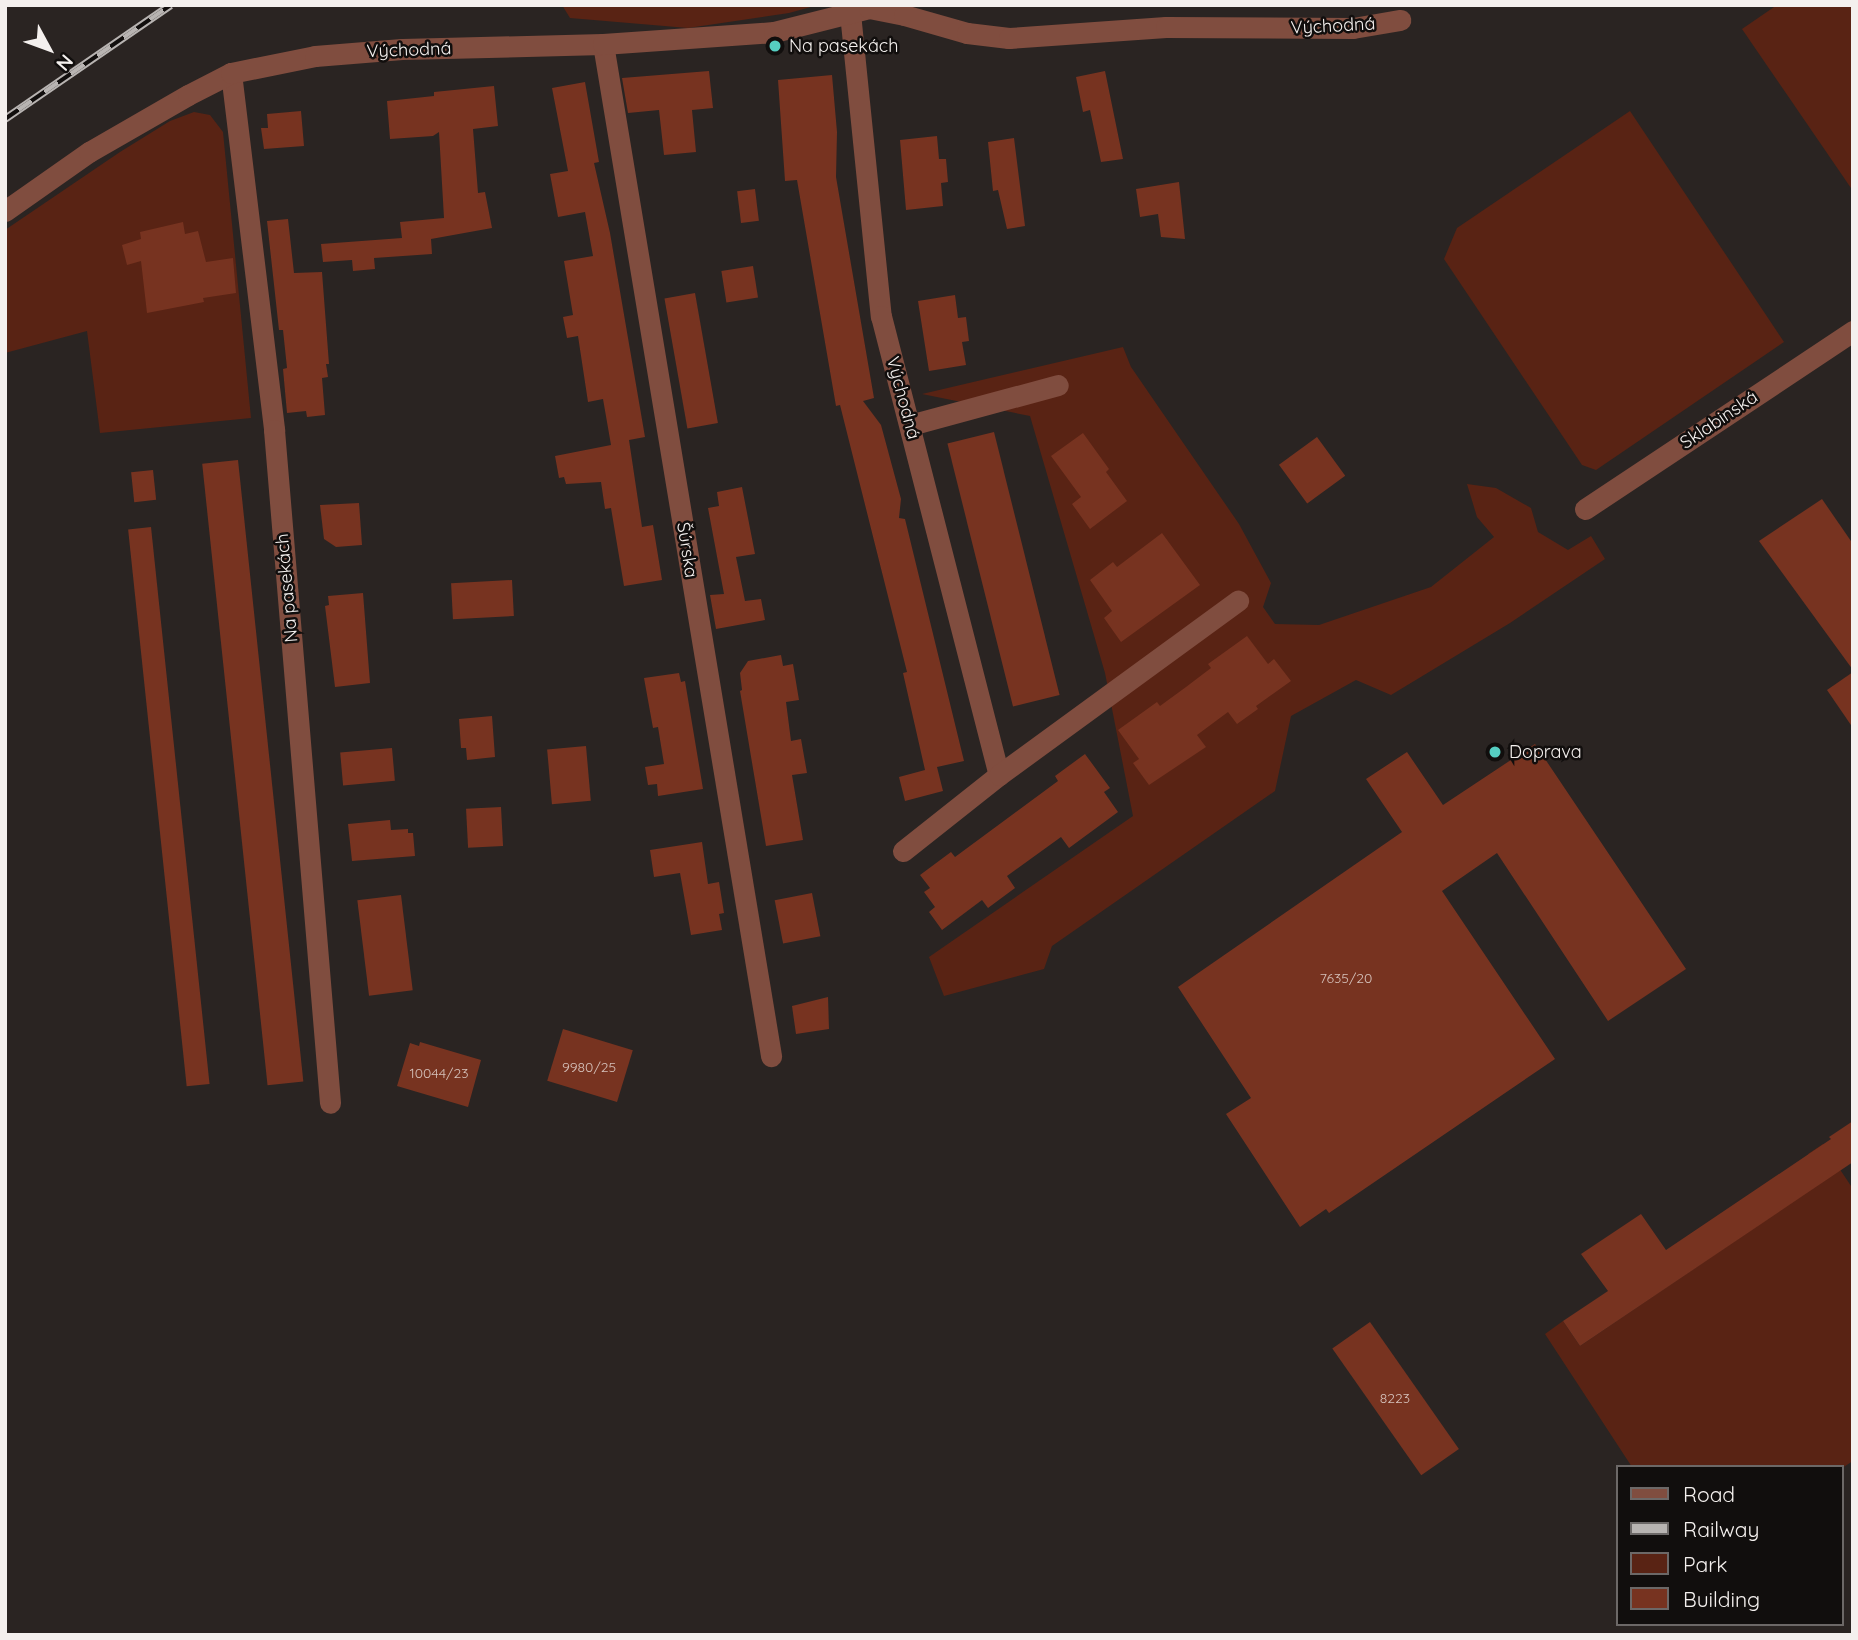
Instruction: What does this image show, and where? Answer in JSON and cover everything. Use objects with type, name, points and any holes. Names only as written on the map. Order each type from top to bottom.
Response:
[{"type":"street","name":"Východná","points":[[5,211],[89,152],[231,73],[315,56],[371,51],[603,44],[774,32],[865,9],[904,15],[967,33],[1009,38],[1166,27],[1353,28],[1400,20]]},
{"type":"street","name":"Východná","points":[[865,9],[881,316],[999,775]]},
{"type":"street","name":"Šúrska","points":[[603,44],[771,1056]]},
{"type":"street","name":"Na pasekách","points":[[231,73],[274,430],[330,1103]]},
{"type":"street","name":"Sklabinská","points":[[1585,509],[1853,331]]},
{"type":"street","points":[[910,425],[1058,385]]},
{"type":"street","points":[[903,851],[999,775],[1238,601]]},
{"type":"green space","points":[[562,5],[818,5],[789,13],[688,28],[570,18]]},
{"type":"green space","points":[[1777,5],[1853,5],[1853,191],[1742,29]]},
{"type":"green space","points":[[1630,111],[1784,342],[1596,470],[1582,465],[1444,259],[1457,228]]},
{"type":"green space","points":[[194,112],[210,115],[223,132],[251,418],[100,433],[87,331],[5,353],[5,230],[120,152],[170,121]]},
{"type":"green space","points":[[1123,347],[1131,367],[1239,524],[1271,583],[1263,607],[1275,624],[1319,625],[1431,587],[1494,537],[1477,517],[1467,484],[1496,488],[1531,508],[1538,532],[1568,550],[1591,536],[1605,559],[1510,623],[1391,695],[1356,680],[1291,716],[1275,791],[1052,946],[1044,969],[944,996],[929,957],[1133,816],[1105,673],[1030,416],[922,394]]},
{"type":"green space","points":[[1823,1144],[1853,1189],[1853,1461],[1844,1467],[1631,1465],[1545,1334],[1563,1321],[1580,1346],[1825,1180],[1808,1154]]},
{"type":"building","points":[[709,71],[713,108],[692,110],[696,152],[664,155],[659,110],[628,113],[622,78]]},
{"type":"building","points":[[1105,71],[1123,159],[1101,162],[1090,110],[1083,112],[1076,77]]},
{"type":"building","points":[[832,75],[837,132],[836,177],[874,398],[863,401],[881,425],[901,499],[899,518],[905,519],[964,761],[937,767],[943,791],[905,801],[899,777],[925,770],[903,673],[907,672],[840,405],[836,406],[797,180],[785,181],[778,80]]},
{"type":"building","points":[[585,82],[599,162],[594,163],[610,233],[645,437],[629,440],[642,527],[653,525],[662,580],[624,586],[611,508],[605,509],[601,482],[566,484],[564,477],[559,478],[555,456],[611,445],[603,399],[588,402],[578,336],[567,338],[563,317],[573,315],[564,261],[593,256],[585,212],[558,217],[550,174],[568,171],[552,88]]},
{"type":"building","points":[[494,86],[498,126],[473,129],[478,193],[485,192],[492,228],[431,239],[432,254],[374,258],[375,269],[353,271],[352,260],[323,262],[321,244],[402,238],[400,222],[444,218],[439,132],[433,136],[390,139],[387,101],[434,96],[434,92]]},
{"type":"building","points":[[301,111],[304,146],[264,149],[261,128],[268,128],[267,114]]},
{"type":"building","points":[[937,136],[939,159],[946,159],[948,182],[941,183],[943,206],[906,210],[900,140]]},
{"type":"building","points":[[1014,138],[1025,226],[1007,229],[998,190],[993,191],[988,142]]},
{"type":"building","points":[[1179,182],[1185,239],[1161,237],[1158,214],[1140,217],[1136,189]]},
{"type":"building","points":[[755,189],[759,221],[741,223],[737,191]]},
{"type":"building","points":[[288,219],[294,273],[322,272],[329,364],[326,364],[328,377],[322,378],[325,415],[307,417],[306,411],[287,413],[283,369],[287,368],[283,330],[279,330],[267,221]]},
{"type":"building","points":[[183,222],[185,234],[198,231],[206,262],[233,258],[236,293],[203,298],[204,302],[147,313],[141,261],[127,265],[122,245],[141,239],[140,232]]},
{"type":"building","points":[[753,266],[758,298],[726,303],[721,271]]},
{"type":"building","points":[[695,293],[718,423],[687,428],[664,298]]},
{"type":"building","points":[[955,295],[958,318],[966,317],[969,341],[962,342],[966,365],[929,371],[918,301]]},
{"type":"building","points":[[994,432],[1060,695],[1013,707],[947,444]]},
{"type":"building","points":[[1083,433],[1109,469],[1106,472],[1127,501],[1090,529],[1072,504],[1081,497],[1051,456]]},
{"type":"building","points":[[1317,437],[1345,476],[1307,503],[1279,465]]},
{"type":"building","points":[[238,460],[303,1082],[268,1085],[202,464]]},
{"type":"building","points":[[153,470],[156,500],[134,502],[131,472]]},
{"type":"building","points":[[742,487],[755,554],[736,557],[745,601],[761,599],[765,620],[716,629],[710,595],[724,594],[708,508],[719,506],[717,492]]},
{"type":"building","points":[[1822,499],[1853,544],[1853,670],[1759,541]]},
{"type":"building","points":[[359,503],[362,545],[336,547],[324,539],[320,505]]},
{"type":"building","points":[[151,527],[210,1084],[187,1086],[128,529]]},
{"type":"building","points":[[1162,533],[1200,585],[1121,642],[1104,618],[1112,611],[1090,580],[1113,562],[1117,567]]},
{"type":"building","points":[[512,580],[514,616],[453,619],[451,583]]},
{"type":"building","points":[[363,593],[370,683],[335,687],[325,606],[329,605],[328,596]]},
{"type":"building","points":[[1247,636],[1268,664],[1274,659],[1291,681],[1256,706],[1258,709],[1237,724],[1228,712],[1197,735],[1206,747],[1149,785],[1133,763],[1139,759],[1118,730],[1157,702],[1160,706],[1211,668],[1208,664]]},
{"type":"building","points":[[781,655],[783,666],[793,664],[799,700],[786,702],[791,741],[801,739],[807,773],[792,775],[803,840],[766,846],[740,691],[740,673],[748,661]]},
{"type":"building","points":[[1853,672],[1853,728],[1827,690]]},
{"type":"building","points":[[679,673],[681,682],[685,681],[703,789],[658,796],[657,784],[648,785],[645,767],[664,764],[658,727],[653,728],[644,678]]},
{"type":"building","points":[[492,716],[495,757],[467,760],[466,748],[461,748],[459,719]]},
{"type":"building","points":[[1535,744],[1686,969],[1608,1021],[1497,853],[1442,891],[1555,1059],[1329,1213],[1326,1209],[1300,1227],[1226,1114],[1251,1098],[1178,987],[1402,832],[1366,779],[1407,752],[1443,805]]},
{"type":"building","points":[[586,746],[591,801],[552,804],[547,749]]},
{"type":"building","points":[[392,748],[395,781],[343,785],[340,753]]},
{"type":"building","points":[[1085,754],[1110,788],[1104,792],[1118,812],[1069,848],[1061,837],[1007,876],[1015,888],[988,908],[982,900],[942,930],[929,912],[935,907],[924,892],[930,888],[920,875],[951,852],[955,857],[1058,781],[1055,776]]},
{"type":"building","points":[[501,807],[503,846],[468,848],[466,809]]},
{"type":"building","points":[[390,820],[391,830],[408,829],[408,833],[413,833],[415,856],[352,861],[348,824]]},
{"type":"building","points":[[702,842],[708,884],[719,882],[724,913],[719,914],[722,930],[691,935],[680,873],[654,877],[650,850]]},
{"type":"building","points":[[812,893],[820,936],[783,943],[775,900]]},
{"type":"building","points":[[401,895],[413,990],[369,996],[357,900]]},
{"type":"building","points":[[828,997],[829,1029],[796,1034],[792,1006]]},
{"type":"building","points":[[563,1029],[633,1050],[617,1102],[547,1081]]},
{"type":"building","points":[[420,1042],[481,1060],[468,1107],[397,1086],[410,1043],[419,1046]]},
{"type":"building","points":[[1853,1121],[1853,1162],[1580,1346],[1563,1321],[1608,1291],[1581,1254],[1641,1214],[1666,1250],[1831,1139],[1829,1137]]},
{"type":"building","points":[[1370,1322],[1459,1449],[1421,1475],[1332,1348]]},
{"type":"railway","points":[[5,119],[171,5]]},
{"type":"place","name":"Na pasekách","points":[[775,46]]},
{"type":"place","name":"Doprava","points":[[1495,752]]}]
